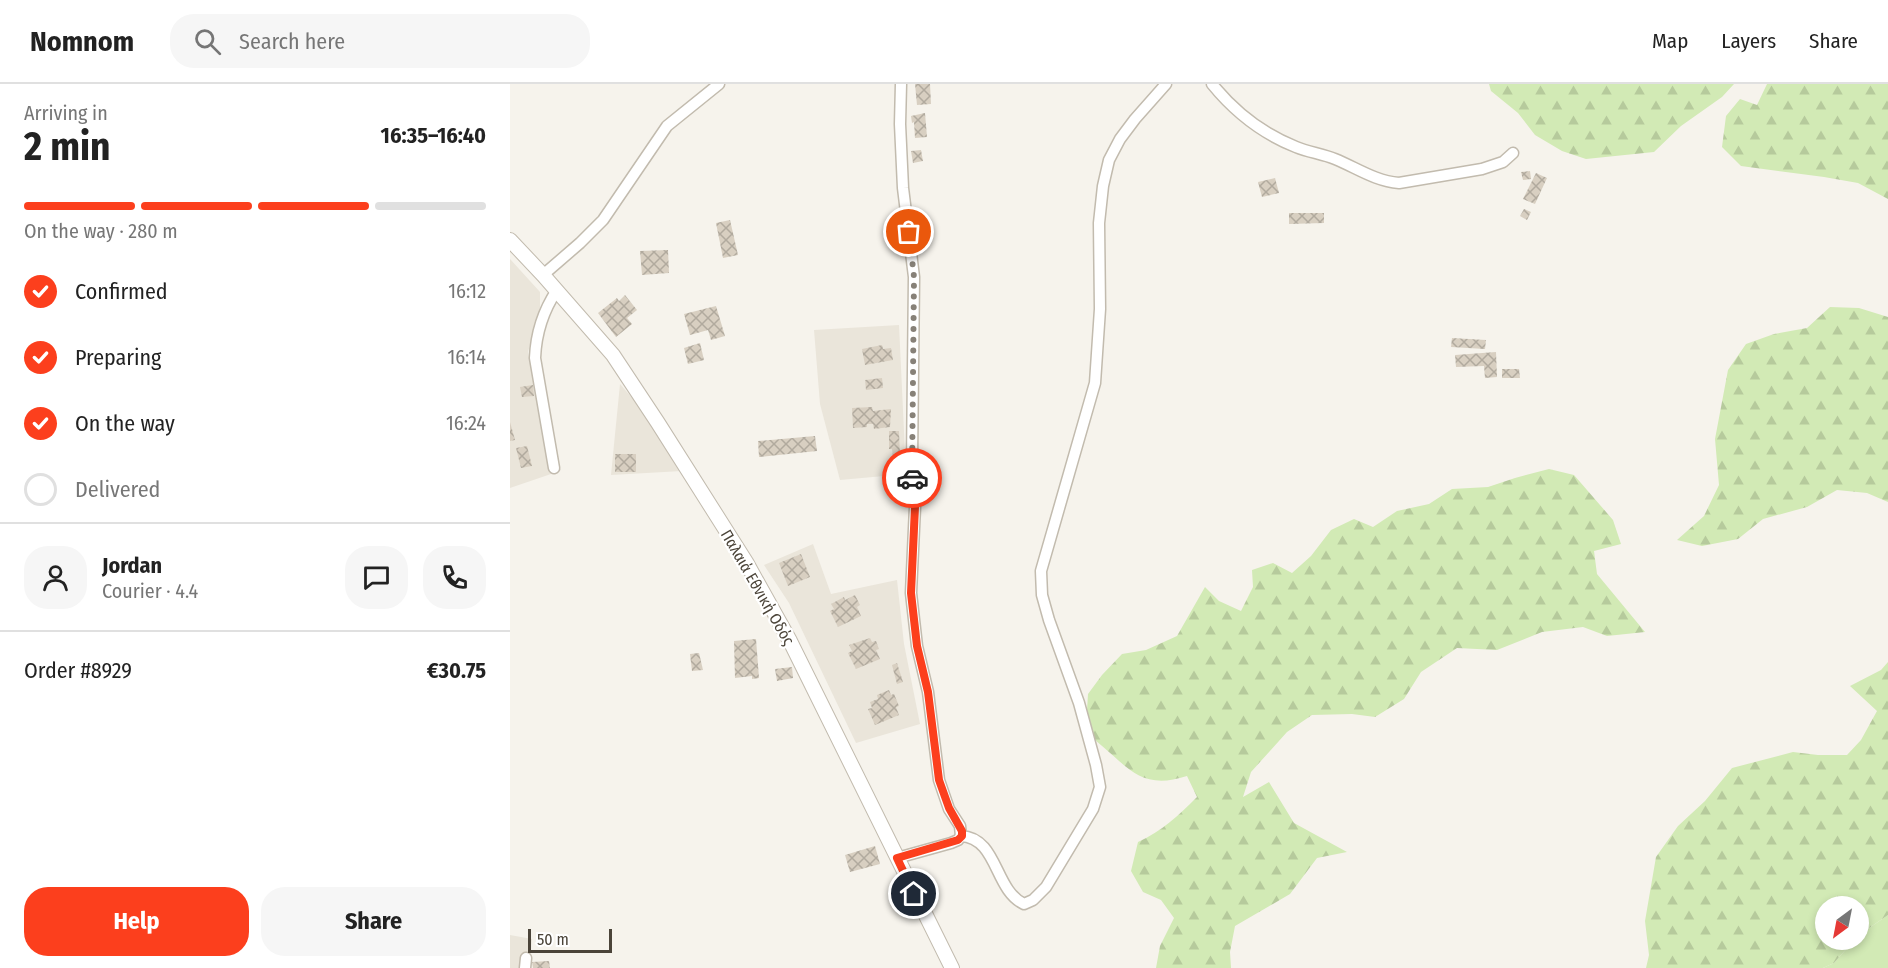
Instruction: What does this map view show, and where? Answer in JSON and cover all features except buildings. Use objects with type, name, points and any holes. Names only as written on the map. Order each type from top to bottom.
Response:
[{"type":"street","points":[[543,275],[603,220],[667,126],[719,84]]},
{"type":"street","points":[[901,84],[903,188],[914,277],[912,462],[915,507],[911,593],[917,646],[928,692],[939,780],[949,808],[960,826],[962,836]]},
{"type":"street","points":[[962,836],[971,837],[983,845],[1006,890],[1015,900],[1024,904],[1033,900],[1046,887],[1093,809],[1100,787],[1079,703],[1048,620],[1042,596],[1041,571],[1095,383],[1100,309],[1099,223],[1107,169],[1120,139],[1166,84]]},
{"type":"street","points":[[1212,84],[1226,101],[1248,120],[1271,134],[1295,147],[1330,157],[1387,182],[1406,182],[1436,175],[1482,169],[1503,162],[1513,153]]},
{"type":"street","name":"Παλαιά Εθνική Οδός","points":[[510,240],[557,290],[619,364],[746,562],[790,641],[952,968]]},
{"type":"street","points":[[554,468],[535,358],[540,323],[557,290]]},
{"type":"street","points":[[897,858],[951,843],[962,836]]},
{"type":"shaded area","points":[[510,259],[540,292],[540,308],[528,352],[551,474],[510,488]]},
{"type":"shaded area","points":[[899,325],[906,474],[840,480],[820,404],[814,330]]},
{"type":"shaded area","points":[[620,384],[639,406],[682,471],[611,475]]},
{"type":"shaded area","points":[[813,544],[831,594],[897,580],[904,644],[920,724],[856,743],[789,603],[764,565]]},
{"type":"shaded area","points":[[510,935],[532,939],[529,968],[510,968]]},
{"type":"green space","points":[[1489,84],[1734,84],[1722,97],[1681,126],[1654,152],[1586,159],[1562,151],[1535,135],[1518,113],[1491,91]]},
{"type":"green space","points":[[1767,84],[1888,84],[1888,199],[1858,183],[1741,166],[1722,147],[1726,116],[1740,99],[1757,105]]},
{"type":"green space","points":[[1830,307],[1859,308],[1888,317],[1888,502],[1867,493],[1837,490],[1807,507],[1763,519],[1738,539],[1702,546],[1677,540],[1704,516],[1719,485],[1715,439],[1728,370],[1746,344],[1774,334],[1807,328]]},
{"type":"green space","points":[[1549,469],[1574,475],[1613,520],[1621,544],[1594,551],[1597,574],[1645,632],[1607,636],[1583,627],[1542,632],[1497,650],[1457,648],[1421,672],[1404,699],[1375,717],[1352,714],[1312,715],[1287,732],[1251,772],[1243,797],[1269,782],[1294,823],[1347,852],[1317,858],[1290,894],[1235,926],[1230,952],[1231,968],[1156,968],[1160,946],[1174,918],[1161,900],[1143,892],[1131,871],[1138,842],[1155,833],[1197,797],[1187,776],[1170,780],[1145,778],[1134,773],[1091,737],[1087,710],[1088,694],[1102,675],[1122,654],[1146,650],[1177,636],[1205,587],[1219,601],[1241,611],[1253,587],[1252,570],[1273,563],[1292,573],[1311,556],[1331,530],[1354,519],[1373,527],[1397,511],[1429,504],[1452,489],[1488,487]]},
{"type":"green space","points":[[1888,662],[1888,915],[1869,928],[1869,896],[1815,896],[1815,950],[1845,950],[1834,963],[1823,968],[1646,968],[1649,955],[1645,921],[1656,857],[1678,826],[1705,801],[1732,768],[1793,752],[1847,755],[1861,740],[1877,711],[1850,686],[1881,670]]},
{"type":"green space","points":[[1888,915],[1888,968],[1823,968],[1834,963],[1845,950],[1869,950],[1869,928]]},
{"type":"way so far","points":[[909,232],[914,277],[912,478]]},
{"type":"route","points":[[912,478],[915,507],[911,593],[917,646],[928,692],[939,780],[949,808],[962,831],[962,836],[951,843],[897,858],[914,894]]}]
